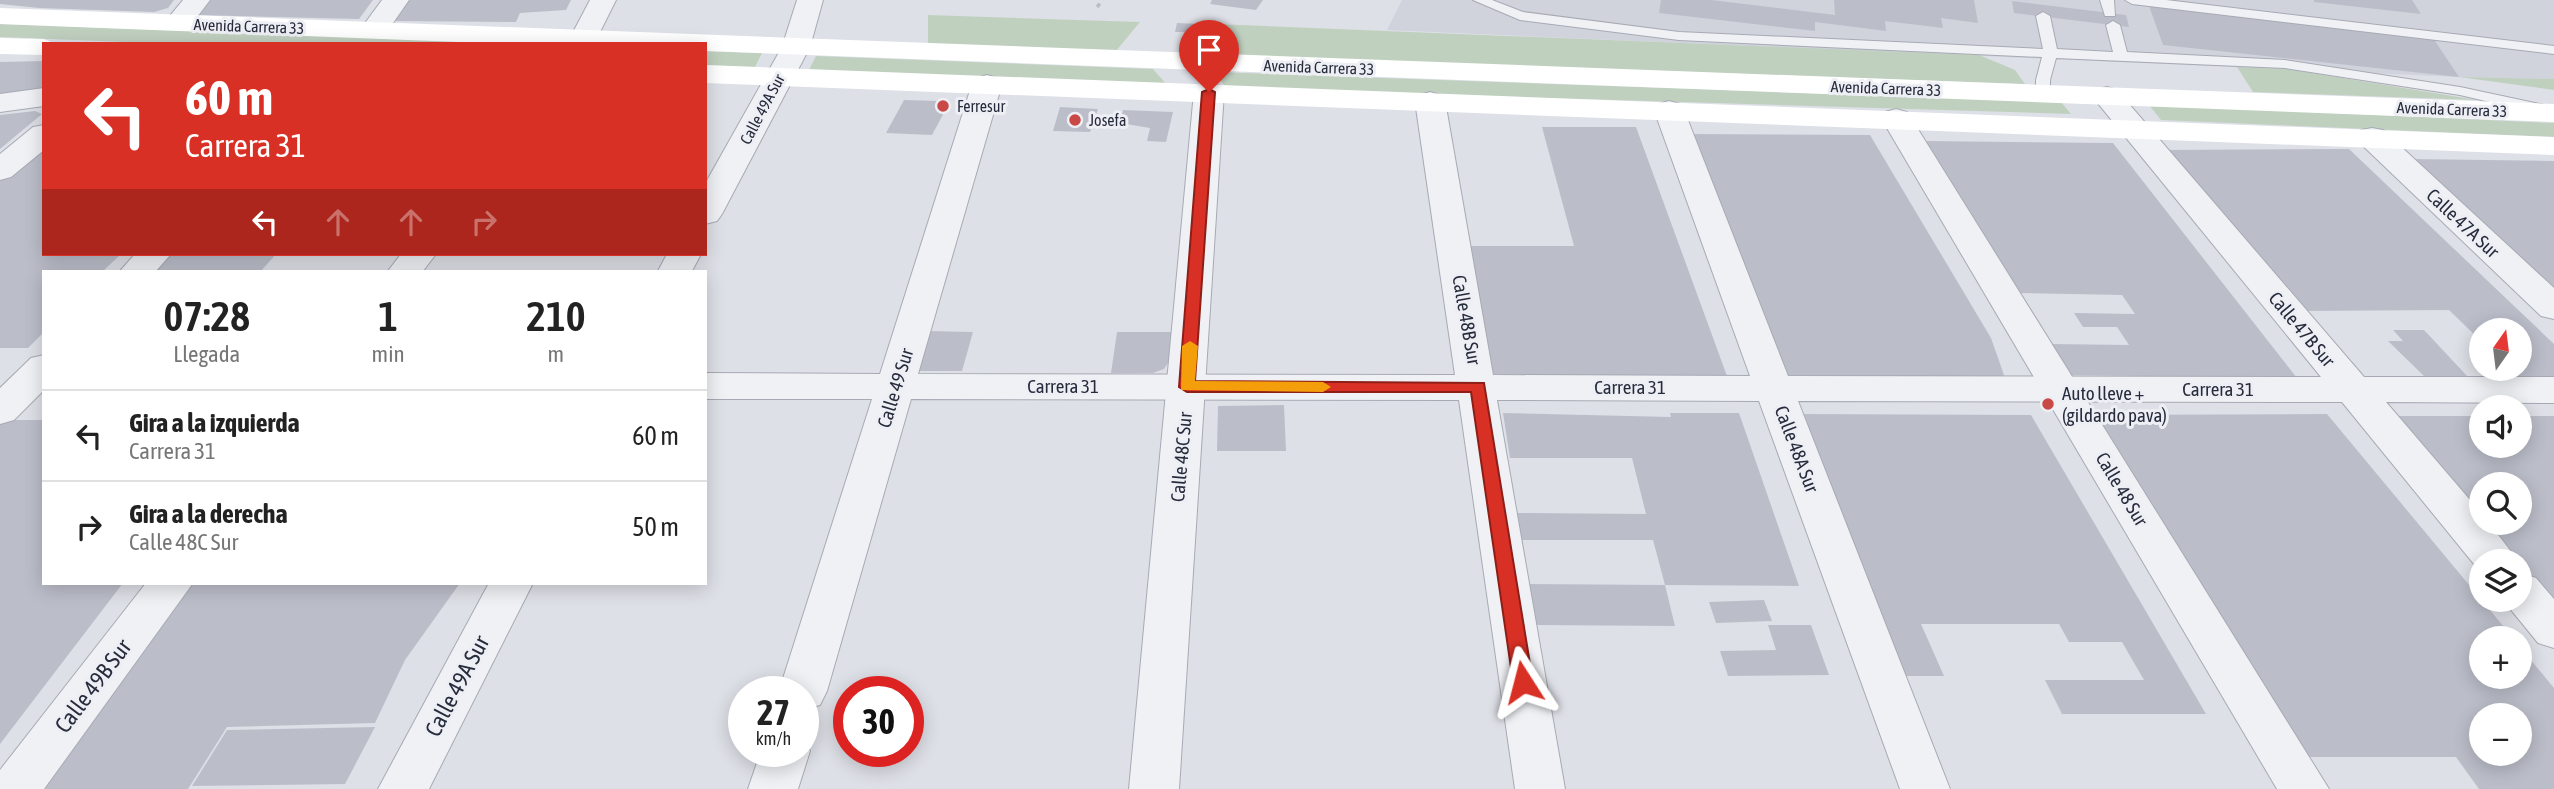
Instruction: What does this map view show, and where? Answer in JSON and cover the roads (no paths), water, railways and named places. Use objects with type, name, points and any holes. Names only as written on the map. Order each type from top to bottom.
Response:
[{"type":"main road","name":"Avenida Carrera 33","points":[[0,16],[678,42]]},
{"type":"main road","name":"Avenida Carrera 33","points":[[707,43],[2554,112]]},
{"type":"main road","points":[[0,46],[42,47]]},
{"type":"main road","points":[[1169,61],[1209,92]]},
{"type":"main road","name":"Avenida Carrera 33","points":[[707,74],[2133,127],[2554,146]]},
{"type":"street","points":[[178,23],[197,0]]},
{"type":"street","points":[[374,30],[396,0]]},
{"type":"street","points":[[584,38],[603,0]]},
{"type":"street","name":"Calle 49A Sur","points":[[707,210],[796,47],[810,0]]},
{"type":"street","name":"Calle 49 Sur","points":[[808,676],[987,84]]},
{"type":"street","name":"Calle 48C Sur","points":[[1154,789],[1209,92]]},
{"type":"street","name":"Calle 47B Sur","points":[[2108,96],[2486,549]]},
{"type":"street","points":[[0,103],[42,97]]},
{"type":"street","name":"Calle 48B Sur","points":[[1430,101],[1478,387],[1539,789]]},
{"type":"street","name":"Calle 48A Sur","points":[[1669,110],[1925,789]]},
{"type":"street","name":"Calle 48 Sur","points":[[1896,118],[2304,789]]},
{"type":"street","points":[[0,170],[42,136]]},
{"type":"street","name":"Calle 47A Sur","points":[[2372,137],[2554,308]]},
{"type":"street","points":[[138,270],[152,256]]},
{"type":"street","points":[[406,270],[417,256]]},
{"type":"street","points":[[13,406],[42,370]]},
{"type":"street","name":"Carrera 31","points":[[707,386],[2554,390]]},
{"type":"street","name":"Calle 49B Sur","points":[[15,789],[169,585]]},
{"type":"street","name":"Calle 49A Sur","points":[[403,789],[509,585]]},
{"type":"street","points":[[2532,604],[2554,630]]},
{"type":"street","points":[[773,789],[780,767]]},
{"type":"lane","points":[[1480,0],[1520,16],[1679,36],[2122,55],[2320,68],[2460,91],[2554,112]]},
{"type":"lane","points":[[2132,0],[2554,50]]},
{"type":"lane","points":[[2041,7],[2051,52],[2043,80],[2043,94]]},
{"type":"lane","points":[[2110,13],[2122,55]]},
{"type":"place","name":"Ferresur","points":[[943,106]]},
{"type":"place","name":"Josefa","points":[[1075,120]]},
{"type":"place","name":"Auto lleve + (gildardo pava)","points":[[2048,404]]}]
